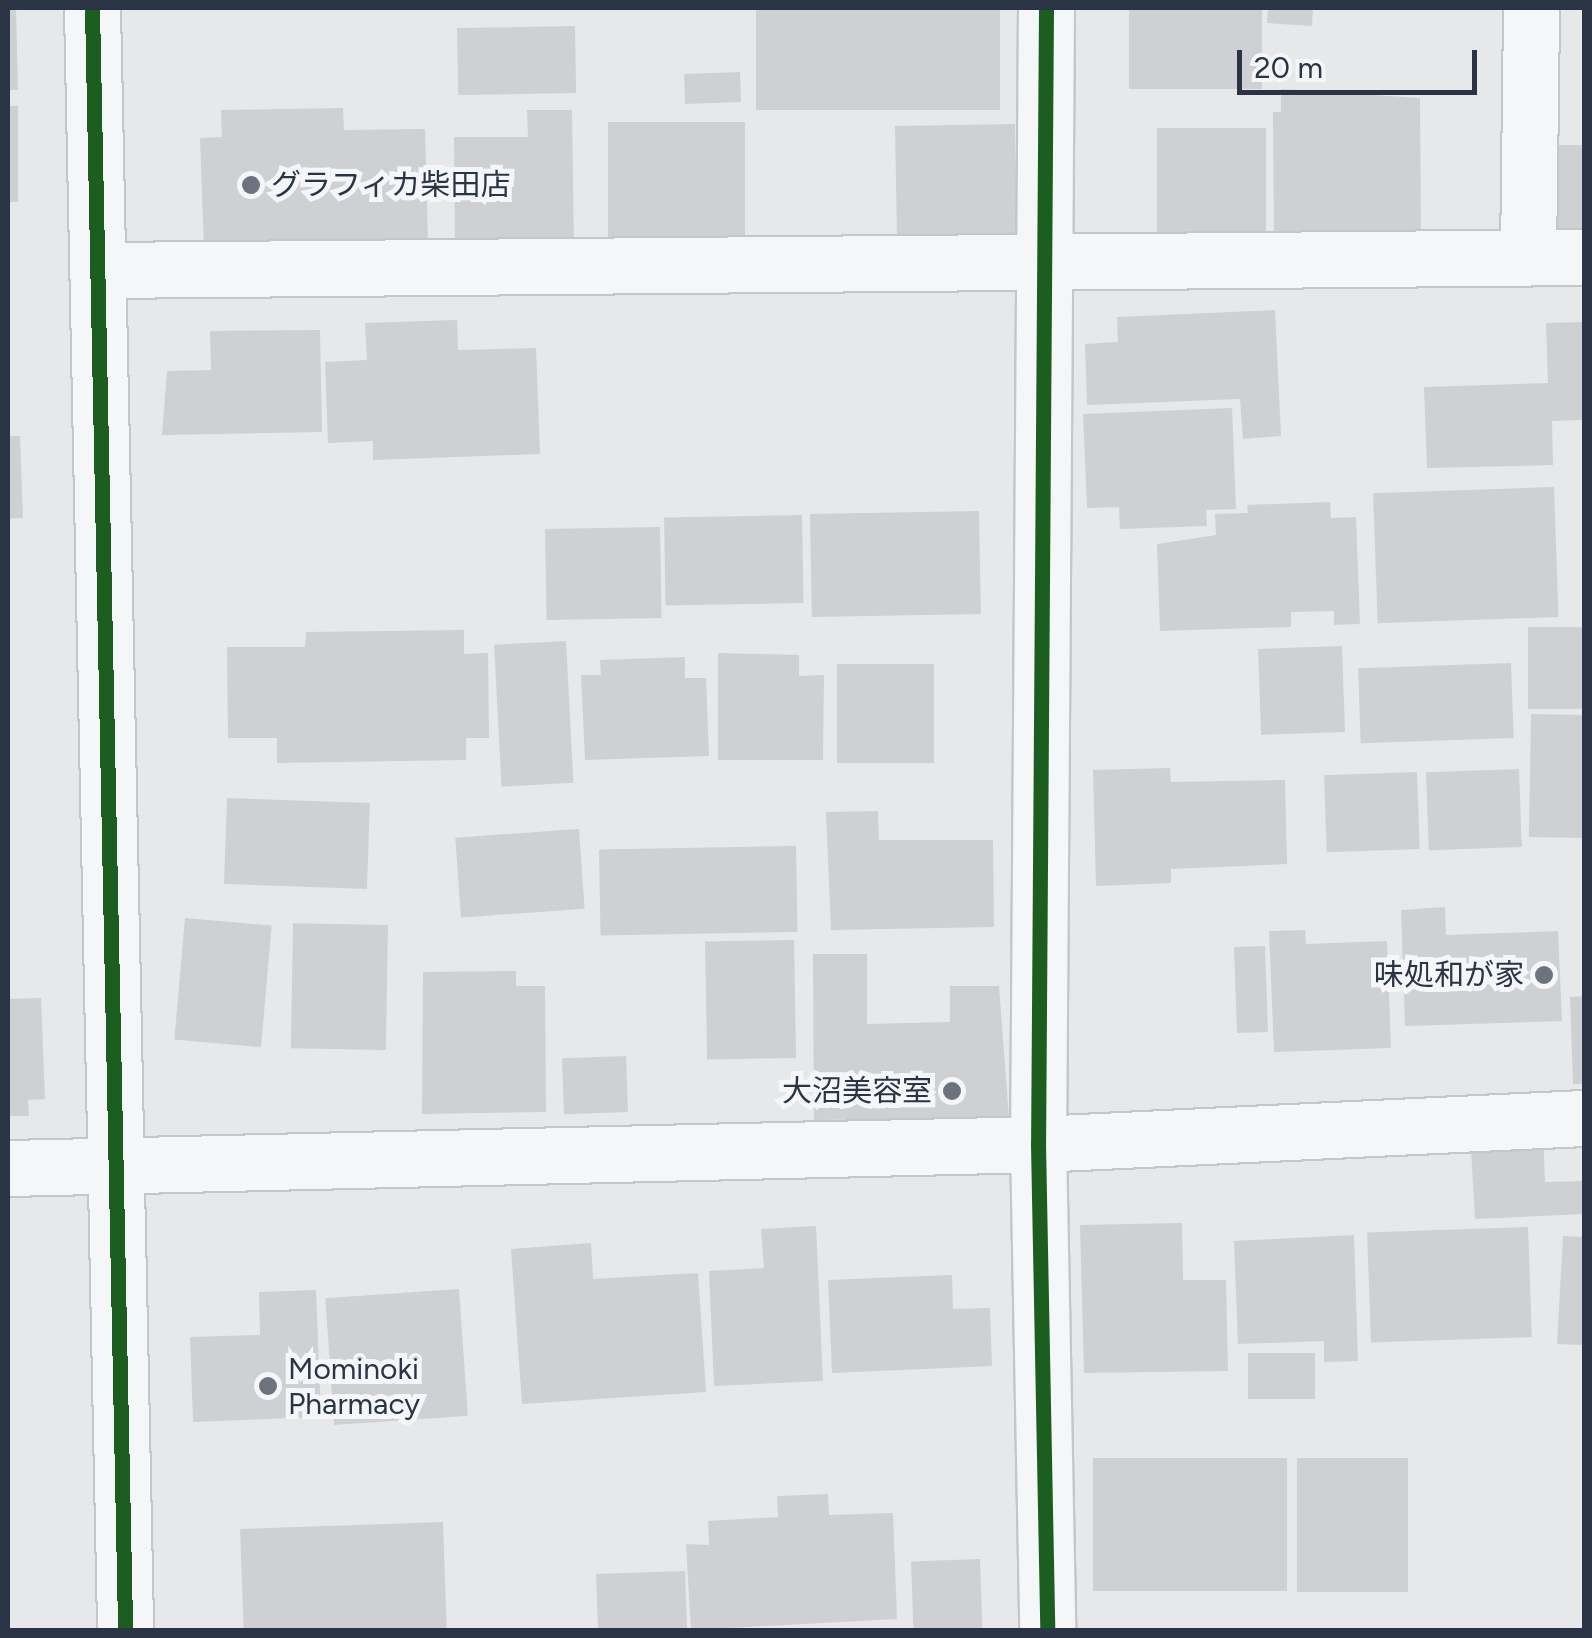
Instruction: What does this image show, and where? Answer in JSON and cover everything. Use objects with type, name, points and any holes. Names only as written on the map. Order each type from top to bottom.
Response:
[{"type":"street","points":[[92,8],[124,1630]]},
{"type":"street","points":[[1046,8],[1040,264],[1038,1144],[1046,1630]]},
{"type":"street","points":[[1528,257],[1531,8]]},
{"type":"street","points":[[98,270],[1584,257]]},
{"type":"street","points":[[8,1168],[1038,1144],[1584,1118]]},
{"type":"building","points":[[8,8],[16,8],[18,90],[8,90]]},
{"type":"building","points":[[756,8],[1000,8],[1000,110],[756,110]]},
{"type":"building","points":[[1129,8],[1262,8],[1262,89],[1129,89]]},
{"type":"building","points":[[1268,8],[1313,8],[1312,26],[1267,23]]},
{"type":"building","points":[[575,26],[576,93],[458,95],[457,28]]},
{"type":"building","points":[[740,72],[741,102],[685,104],[684,74]]},
{"type":"building","points":[[1281,89],[1420,98],[1421,245],[1274,246],[1273,112],[1281,112]]},
{"type":"building","points":[[8,106],[18,106],[18,202],[8,202]]},
{"type":"building","points":[[343,108],[344,130],[425,129],[428,241],[204,249],[200,138],[222,137],[221,110]]},
{"type":"building","points":[[527,110],[572,110],[574,247],[455,248],[454,137],[528,137]]},
{"type":"building","points":[[608,122],[745,122],[745,243],[608,243]]},
{"type":"building","points":[[1015,124],[1017,237],[897,239],[895,126]]},
{"type":"building","points":[[1157,128],[1266,128],[1266,253],[1157,253]]},
{"type":"building","points":[[1553,145],[1584,145],[1584,241],[1553,241]]},
{"type":"building","points":[[1275,310],[1281,436],[1243,439],[1240,399],[1087,405],[1085,344],[1118,342],[1117,317]]},
{"type":"building","points":[[457,320],[458,350],[536,348],[540,454],[373,460],[373,441],[328,443],[325,362],[367,360],[365,323]]},
{"type":"building","points":[[1584,322],[1584,420],[1552,421],[1553,465],[1427,468],[1424,387],[1548,383],[1546,323]]},
{"type":"building","points":[[320,330],[322,432],[162,435],[167,371],[211,370],[210,331]]},
{"type":"building","points":[[1232,408],[1236,509],[1206,510],[1207,526],[1120,529],[1119,507],[1087,508],[1083,414]]},
{"type":"building","points":[[8,436],[20,436],[23,518],[8,519]]},
{"type":"building","points":[[1554,487],[1559,617],[1378,623],[1373,493]]},
{"type":"building","points":[[1330,502],[1331,518],[1356,517],[1360,624],[1334,625],[1334,611],[1291,612],[1291,627],[1160,631],[1157,544],[1216,535],[1215,514],[1248,513],[1247,505]]},
{"type":"building","points":[[979,511],[981,614],[812,617],[810,514]]},
{"type":"building","points":[[802,515],[804,603],[666,605],[664,517]]},
{"type":"building","points":[[660,527],[662,618],[547,620],[545,529]]},
{"type":"building","points":[[1528,627],[1584,627],[1584,709],[1528,709]]},
{"type":"building","points":[[464,630],[464,654],[488,653],[489,738],[466,738],[466,760],[277,763],[277,738],[228,738],[227,647],[305,647],[306,632]]},
{"type":"building","points":[[566,641],[573,783],[502,787],[494,645]]},
{"type":"building","points":[[1342,646],[1345,732],[1261,735],[1258,649]]},
{"type":"building","points":[[718,653],[799,655],[799,676],[824,675],[823,760],[718,760]]},
{"type":"building","points":[[685,657],[685,678],[706,678],[709,756],[585,760],[581,675],[601,675],[600,660]]},
{"type":"building","points":[[1511,663],[1514,738],[1361,743],[1358,668]]},
{"type":"building","points":[[837,664],[934,664],[934,763],[837,763]]},
{"type":"building","points":[[1531,714],[1584,715],[1582,838],[1529,837]]},
{"type":"building","points":[[1170,768],[1171,782],[1285,780],[1287,864],[1171,869],[1171,883],[1096,886],[1093,770]]},
{"type":"building","points":[[1519,769],[1522,847],[1429,850],[1426,772]]},
{"type":"building","points":[[1417,772],[1420,849],[1327,852],[1324,775]]},
{"type":"building","points":[[227,798],[370,803],[367,889],[224,884]]},
{"type":"building","points":[[878,811],[879,840],[993,840],[994,927],[831,930],[826,812]]},
{"type":"building","points":[[579,829],[585,909],[461,917],[455,838]]},
{"type":"building","points":[[796,846],[798,932],[601,935],[599,849]]},
{"type":"building","points":[[1445,907],[1446,935],[1558,931],[1562,1021],[1405,1026],[1401,910]]},
{"type":"building","points":[[185,918],[272,926],[261,1047],[174,1040]]},
{"type":"building","points":[[293,923],[388,925],[386,1050],[291,1048]]},
{"type":"building","points":[[1305,930],[1306,944],[1387,941],[1391,1048],[1274,1052],[1269,931]]},
{"type":"building","points":[[794,940],[796,1058],[707,1060],[705,942]]},
{"type":"building","points":[[1265,946],[1268,1032],[1237,1033],[1234,947]]},
{"type":"building","points":[[813,954],[867,954],[867,1024],[950,1022],[950,986],[999,986],[1009,1118],[814,1120]]},
{"type":"building","points":[[516,971],[516,986],[545,986],[546,1112],[422,1114],[423,972]]},
{"type":"building","points":[[1584,996],[1584,1084],[1573,1084],[1570,997]]},
{"type":"building","points":[[41,998],[45,1099],[28,1100],[29,1116],[8,1116],[8,999]]},
{"type":"building","points":[[626,1056],[628,1112],[564,1114],[562,1058]]},
{"type":"building","points":[[1543,1134],[1545,1182],[1584,1181],[1584,1214],[1475,1219],[1471,1150]]},
{"type":"building","points":[[1182,1223],[1183,1280],[1226,1280],[1228,1371],[1084,1373],[1080,1225]]},
{"type":"building","points":[[816,1226],[823,1381],[714,1386],[709,1271],[764,1268],[761,1229]]},
{"type":"building","points":[[1528,1227],[1532,1337],[1371,1343],[1367,1233]]},
{"type":"building","points":[[1354,1235],[1358,1361],[1324,1362],[1324,1341],[1238,1344],[1234,1241]]},
{"type":"building","points":[[1563,1236],[1584,1237],[1584,1345],[1557,1344]]},
{"type":"building","points":[[591,1243],[593,1279],[698,1273],[706,1392],[522,1404],[511,1249]]},
{"type":"building","points":[[952,1275],[953,1309],[990,1308],[992,1366],[832,1373],[828,1280]]},
{"type":"building","points":[[459,1289],[468,1416],[334,1425],[325,1298]]},
{"type":"building","points":[[316,1290],[321,1417],[193,1422],[190,1337],[260,1335],[259,1292]]},
{"type":"building","points":[[1248,1353],[1315,1353],[1315,1399],[1248,1399]]},
{"type":"building","points":[[1093,1458],[1287,1458],[1287,1591],[1093,1591]]},
{"type":"building","points":[[1297,1458],[1408,1458],[1408,1592],[1297,1592]]},
{"type":"building","points":[[828,1494],[829,1515],[893,1513],[897,1619],[691,1630],[686,1544],[709,1545],[708,1521],[778,1517],[777,1496]]},
{"type":"building","points":[[443,1522],[447,1630],[244,1630],[240,1529]]},
{"type":"building","points":[[980,1559],[982,1630],[913,1630],[911,1561]]},
{"type":"building","points":[[685,1571],[687,1630],[598,1630],[596,1574]]},
{"type":"cycle path","points":[[92,8],[125,1630]]},
{"type":"cycle path","points":[[1046,8],[1038,1144],[1047,1630]]},
{"type":"place","name":"グラフィカ柴田店","points":[[251,185]]},
{"type":"place","name":"味処和が家","points":[[1544,975]]},
{"type":"place","name":"大沼美容室","points":[[952,1091]]},
{"type":"place","name":"Mominoki Pharmacy","points":[[268,1386]]}]
